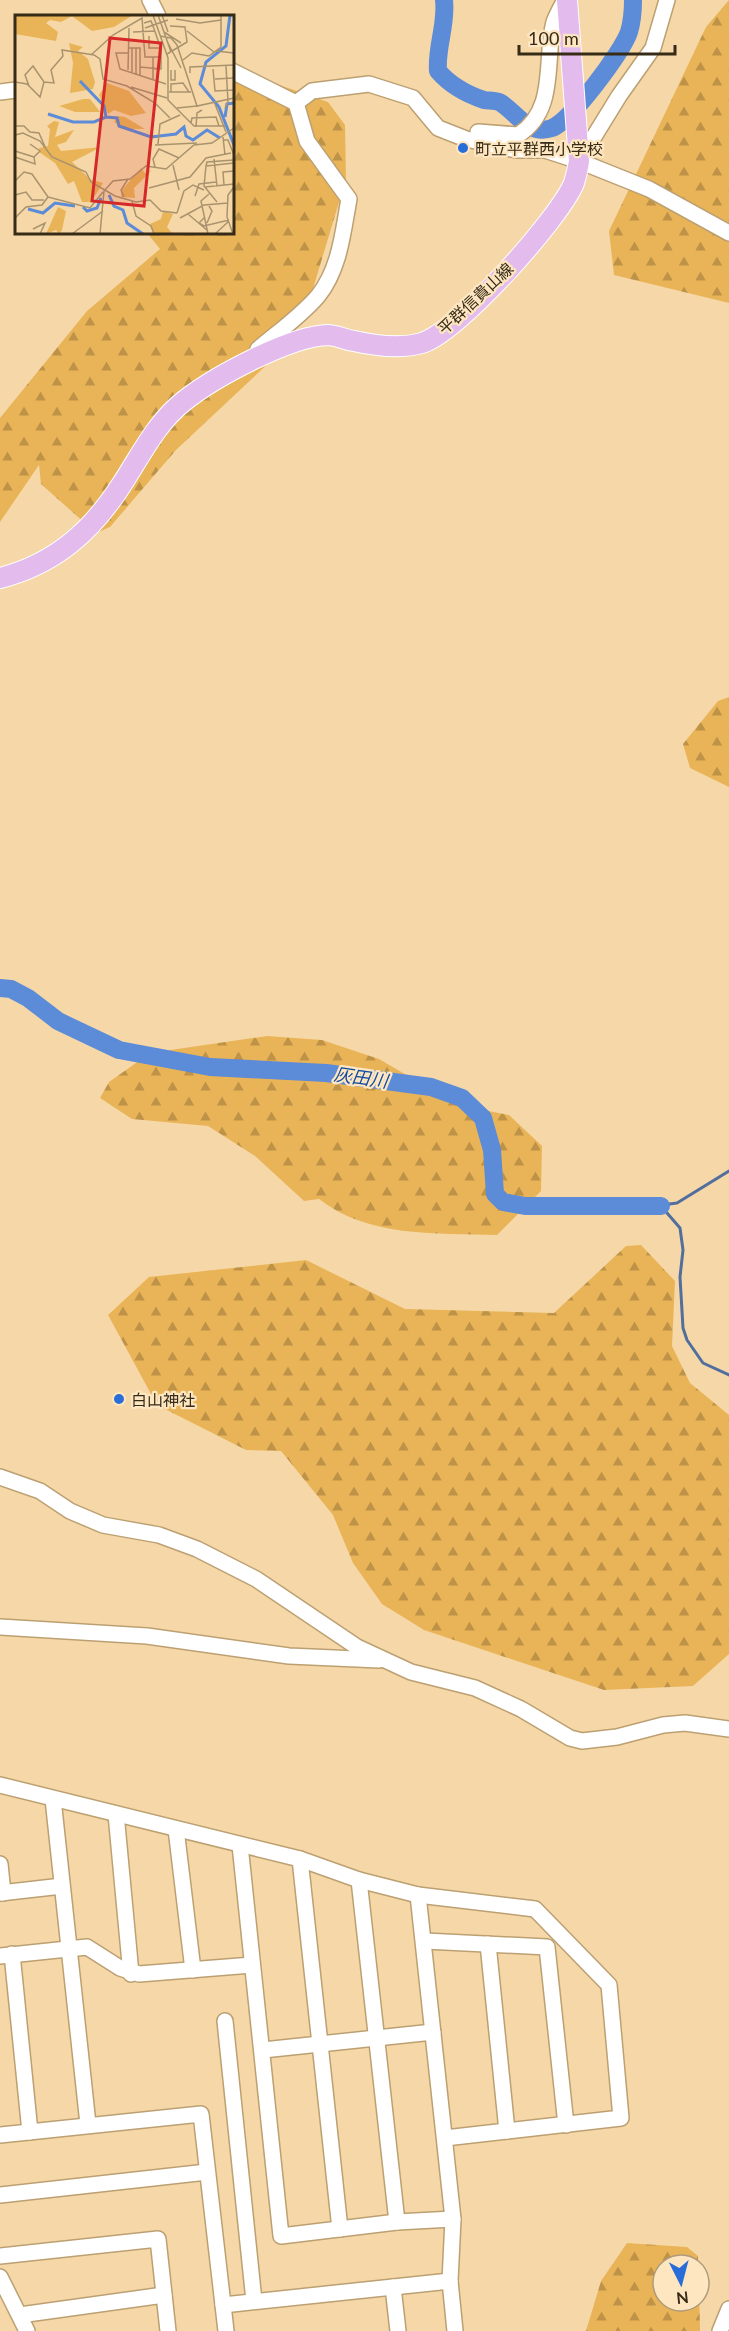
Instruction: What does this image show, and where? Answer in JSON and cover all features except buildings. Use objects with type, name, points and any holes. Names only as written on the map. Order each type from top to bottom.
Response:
[{"type":"main road","name":"平群信貴山線","points":[[0,578],[37,565],[74,543],[103,512],[145,444],[184,401],[227,373],[304,339],[329,335],[391,347],[423,342],[438,334],[462,314],[514,262],[573,184],[579,161],[566,0]]},
{"type":"street","points":[[150,0],[158,15]]},
{"type":"street","points":[[432,120],[463,130],[502,136],[518,135],[530,126],[549,80],[554,22],[566,0]]},
{"type":"street","points":[[579,161],[619,96],[653,48],[667,0]]},
{"type":"street","points":[[234,72],[296,103],[307,141],[349,199],[340,252],[325,286],[317,297],[258,349],[255,360]]},
{"type":"street","points":[[296,103],[312,91],[369,84],[413,98],[438,128],[466,139],[516,150],[545,150],[579,161],[649,189],[729,233]]},
{"type":"street","points":[[0,92],[15,90]]},
{"type":"street","points":[[0,1477],[40,1491],[70,1511],[103,1525],[159,1535],[197,1549],[256,1579],[357,1647],[411,1672],[474,1688],[521,1709],[570,1738],[582,1741],[618,1737],[663,1725],[685,1722],[729,1729]]},
{"type":"street","points":[[0,1626],[147,1636],[289,1656],[388,1660]]},
{"type":"street","points":[[0,1785],[300,1859],[360,1880],[418,1895],[535,1909],[609,1985],[621,2118],[445,2138]]},
{"type":"street","points":[[53,1799],[88,2124]]},
{"type":"street","points":[[116,1814],[131,1974]]},
{"type":"street","points":[[176,1829],[193,1970]]},
{"type":"street","points":[[240,1845],[281,2236],[453,2218]]},
{"type":"street","points":[[300,1859],[340,2229]]},
{"type":"street","points":[[0,1864],[2,1893],[62,1886]]},
{"type":"street","points":[[360,1880],[398,2222]]},
{"type":"street","points":[[418,1895],[425,1941],[453,2218],[450,2282],[455,2331]]},
{"type":"street","points":[[425,1941],[547,1947],[566,2125]]},
{"type":"street","points":[[488,1944],[507,2131]]},
{"type":"street","points":[[30,2132],[6,1955],[87,1947],[131,1974],[252,1965]]},
{"type":"street","points":[[225,2021],[254,2301]]},
{"type":"street","points":[[263,2050],[433,2032]]},
{"type":"street","points":[[0,2135],[201,2114],[226,2331]]},
{"type":"street","points":[[0,2195],[207,2172]]},
{"type":"street","points":[[0,2256],[158,2239],[168,2331]]},
{"type":"street","points":[[0,2277],[27,2331]]},
{"type":"street","points":[[223,2305],[450,2282]]},
{"type":"street","points":[[393,2287],[398,2331]]},
{"type":"street","points":[[20,2315],[164,2295]]},
{"type":"street","points":[[720,2331],[729,2309]]},
{"type":"green space","points":[[729,0],[729,303],[614,275],[609,231],[706,27]]},
{"type":"green space","points":[[240,71],[328,102],[345,125],[346,179],[309,302],[289,344],[176,450],[110,527],[96,533],[41,484],[39,465],[0,522],[0,418],[87,311],[160,249],[148,234],[234,234],[234,72]]},
{"type":"green space","points":[[729,697],[729,787],[690,768],[683,744],[718,701]]},
{"type":"green space","points":[[267,1036],[322,1040],[379,1059],[458,1105],[509,1115],[542,1146],[541,1191],[497,1235],[427,1233],[381,1227],[339,1212],[319,1199],[304,1201],[255,1156],[208,1126],[132,1119],[100,1098],[109,1082],[150,1053]]},
{"type":"green space","points":[[641,1245],[675,1281],[672,1346],[690,1383],[729,1415],[729,1654],[693,1686],[604,1690],[424,1630],[382,1604],[353,1563],[333,1515],[281,1451],[246,1450],[157,1405],[108,1315],[149,1277],[306,1260],[405,1309],[554,1313],[626,1246]]},
{"type":"green space","points":[[627,2243],[687,2247],[694,2253],[651,2253],[651,2313],[700,2313],[700,2331],[586,2331],[601,2281]]},
{"type":"waterway","points":[[444,0],[438,71],[453,85],[465,92],[484,100],[499,102],[530,127],[544,130],[560,123],[571,113],[607,69],[629,32],[633,0]]},
{"type":"waterway","name":"灰田川","points":[[0,988],[11,989],[28,998],[58,1021],[119,1050],[210,1067],[326,1073],[431,1087],[462,1098],[483,1118],[492,1150],[495,1194],[503,1202],[525,1206],[661,1206]]},
{"type":"waterway","points":[[662,1205],[677,1203],[729,1171]]},
{"type":"waterway","points":[[661,1206],[680,1228],[683,1250],[680,1277],[683,1328],[687,1340],[703,1363],[729,1375]]},
{"type":"place","name":"町立平群西小学校","points":[[463,148]]},
{"type":"place","name":"白山神社","points":[[119,1399]]}]
